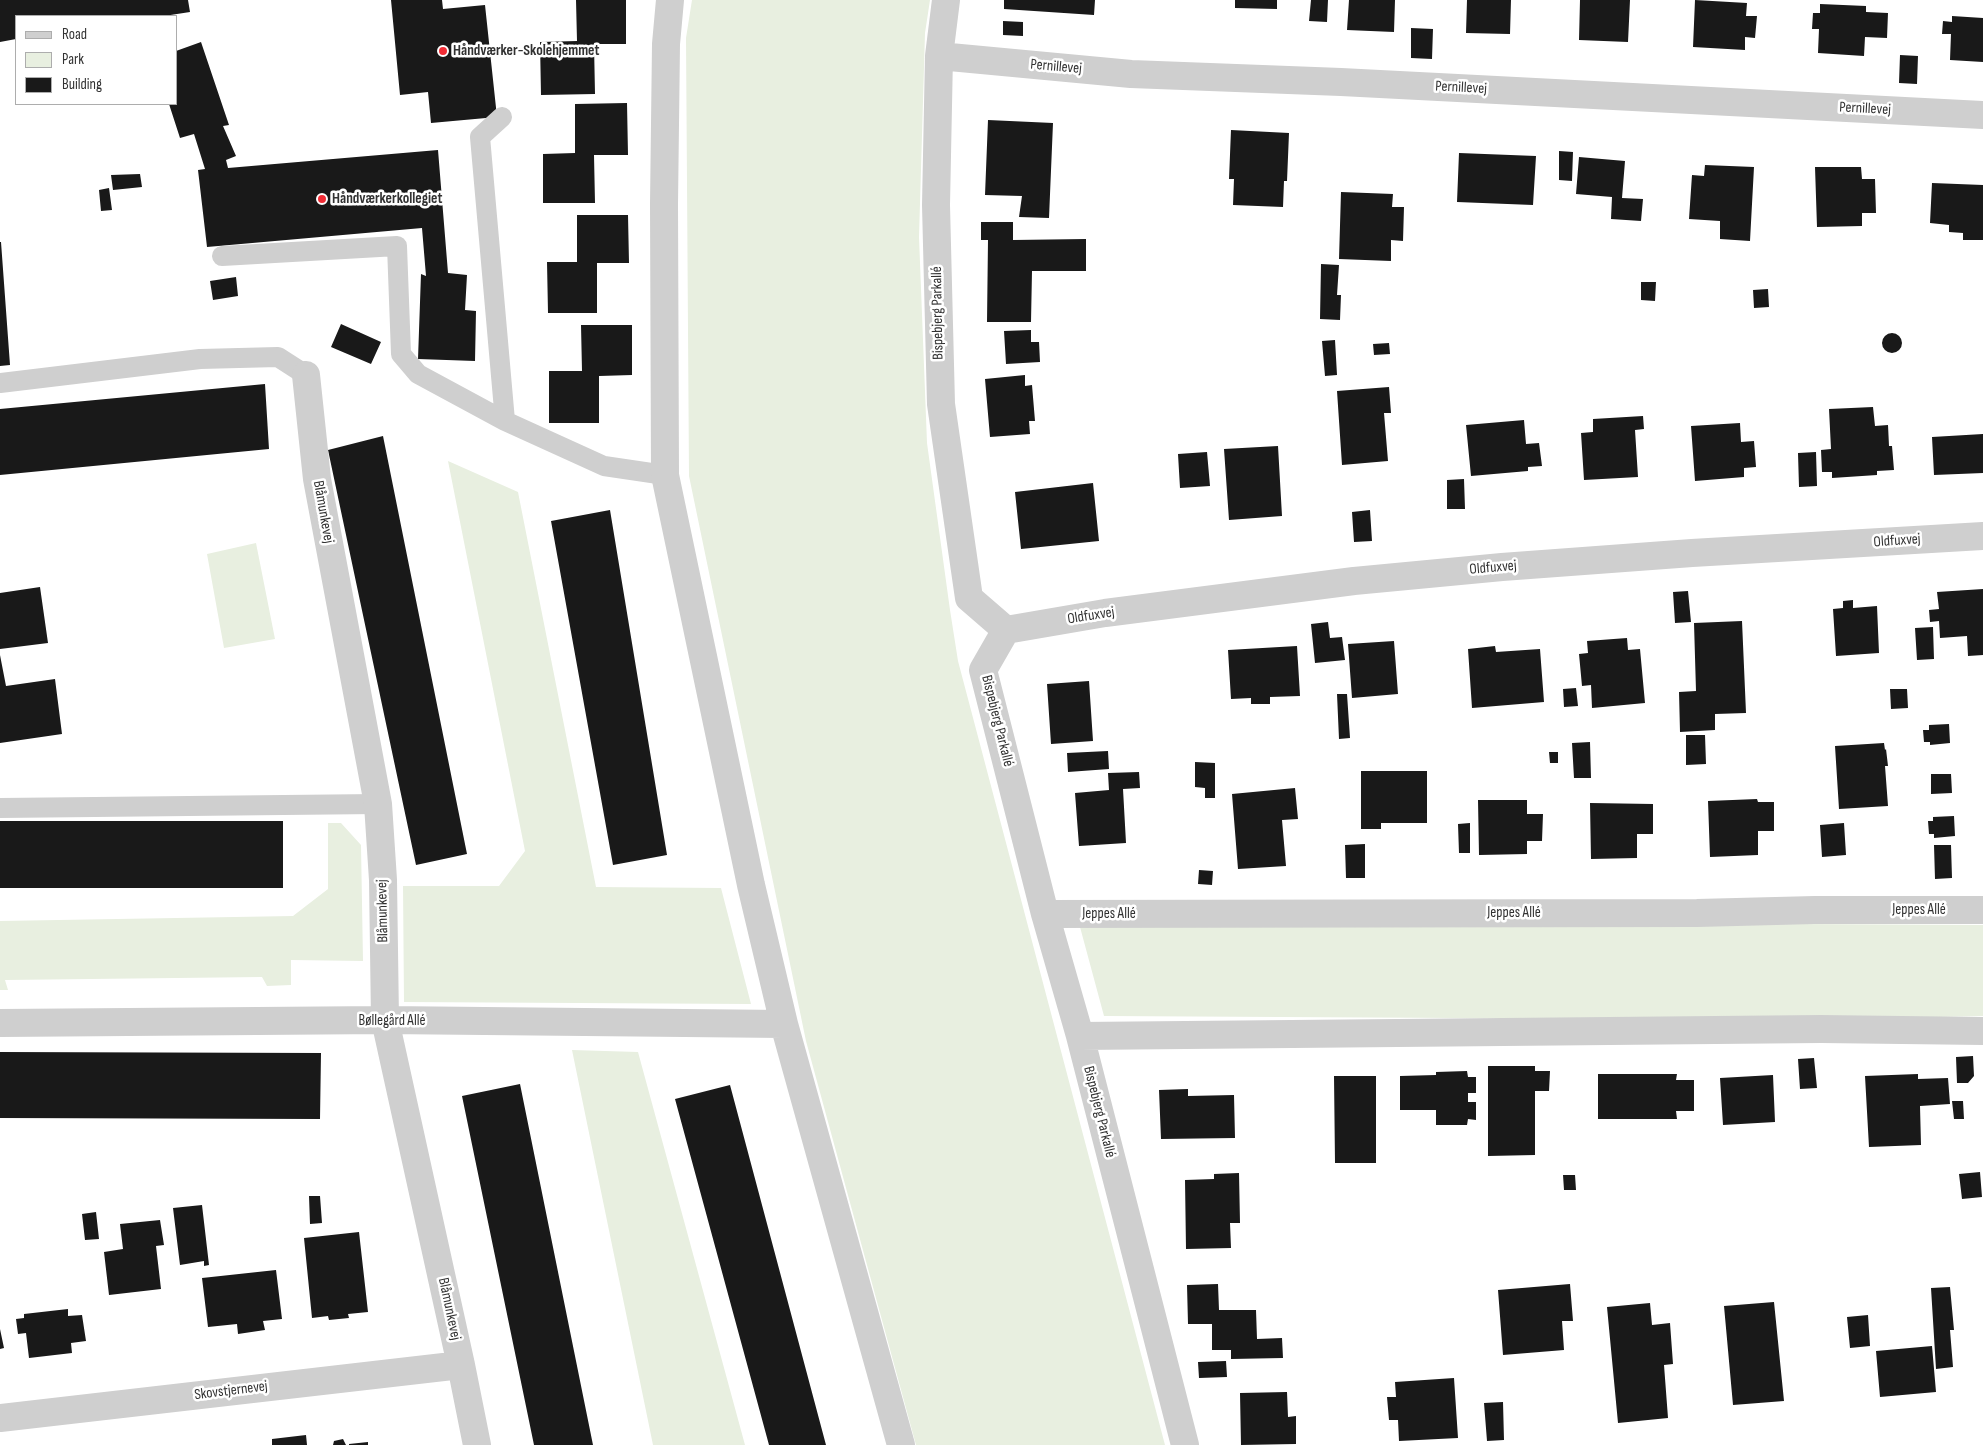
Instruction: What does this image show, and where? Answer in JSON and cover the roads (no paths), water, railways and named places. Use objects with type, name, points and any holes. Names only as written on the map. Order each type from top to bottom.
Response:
[{"type":"street","points":[[670,0],[666,44],[664,204],[665,475],[751,885],[784,1024],[901,1445]]},
{"type":"street","name":"Bispebjerg Parkallé","points":[[946,0],[939,56],[936,205],[940,404],[969,598],[1006,630],[983,670],[1045,914],[1080,1036],[1184,1445]]},
{"type":"street","name":"Pernillevej","points":[[939,56],[1132,74],[1331,82],[1983,115]]},
{"type":"street","name":"Blåmunkevej","points":[[306,374],[317,479],[378,804],[383,880],[385,1020],[477,1445]]},
{"type":"street","name":"Oldfuxvej","points":[[1006,630],[1104,613],[1354,581],[1492,568],[1692,553],[1983,536]]},
{"type":"street","name":"Jeppes Allé","points":[[1045,914],[1697,913],[1815,910],[1983,910]]},
{"type":"street","name":"Bøllegård Allé","points":[[0,1023],[385,1020],[784,1024]]},
{"type":"street","points":[[1080,1036],[1821,1029],[1983,1031]]},
{"type":"street","name":"Skovstjernevej","points":[[0,1418],[461,1365]]},
{"type":"lane","points":[[502,117],[480,137],[505,421]]},
{"type":"lane","points":[[222,256],[397,246],[401,354],[418,374],[505,421],[604,466],[665,475]]},
{"type":"lane","points":[[0,383],[200,359],[278,357],[306,374]]},
{"type":"lane","points":[[0,808],[378,804]]},
{"type":"place","name":"Håndværker-Skolehjemmet","points":[[443,51]]},
{"type":"place","name":"Håndværkerkollegiet","points":[[322,199]]}]
